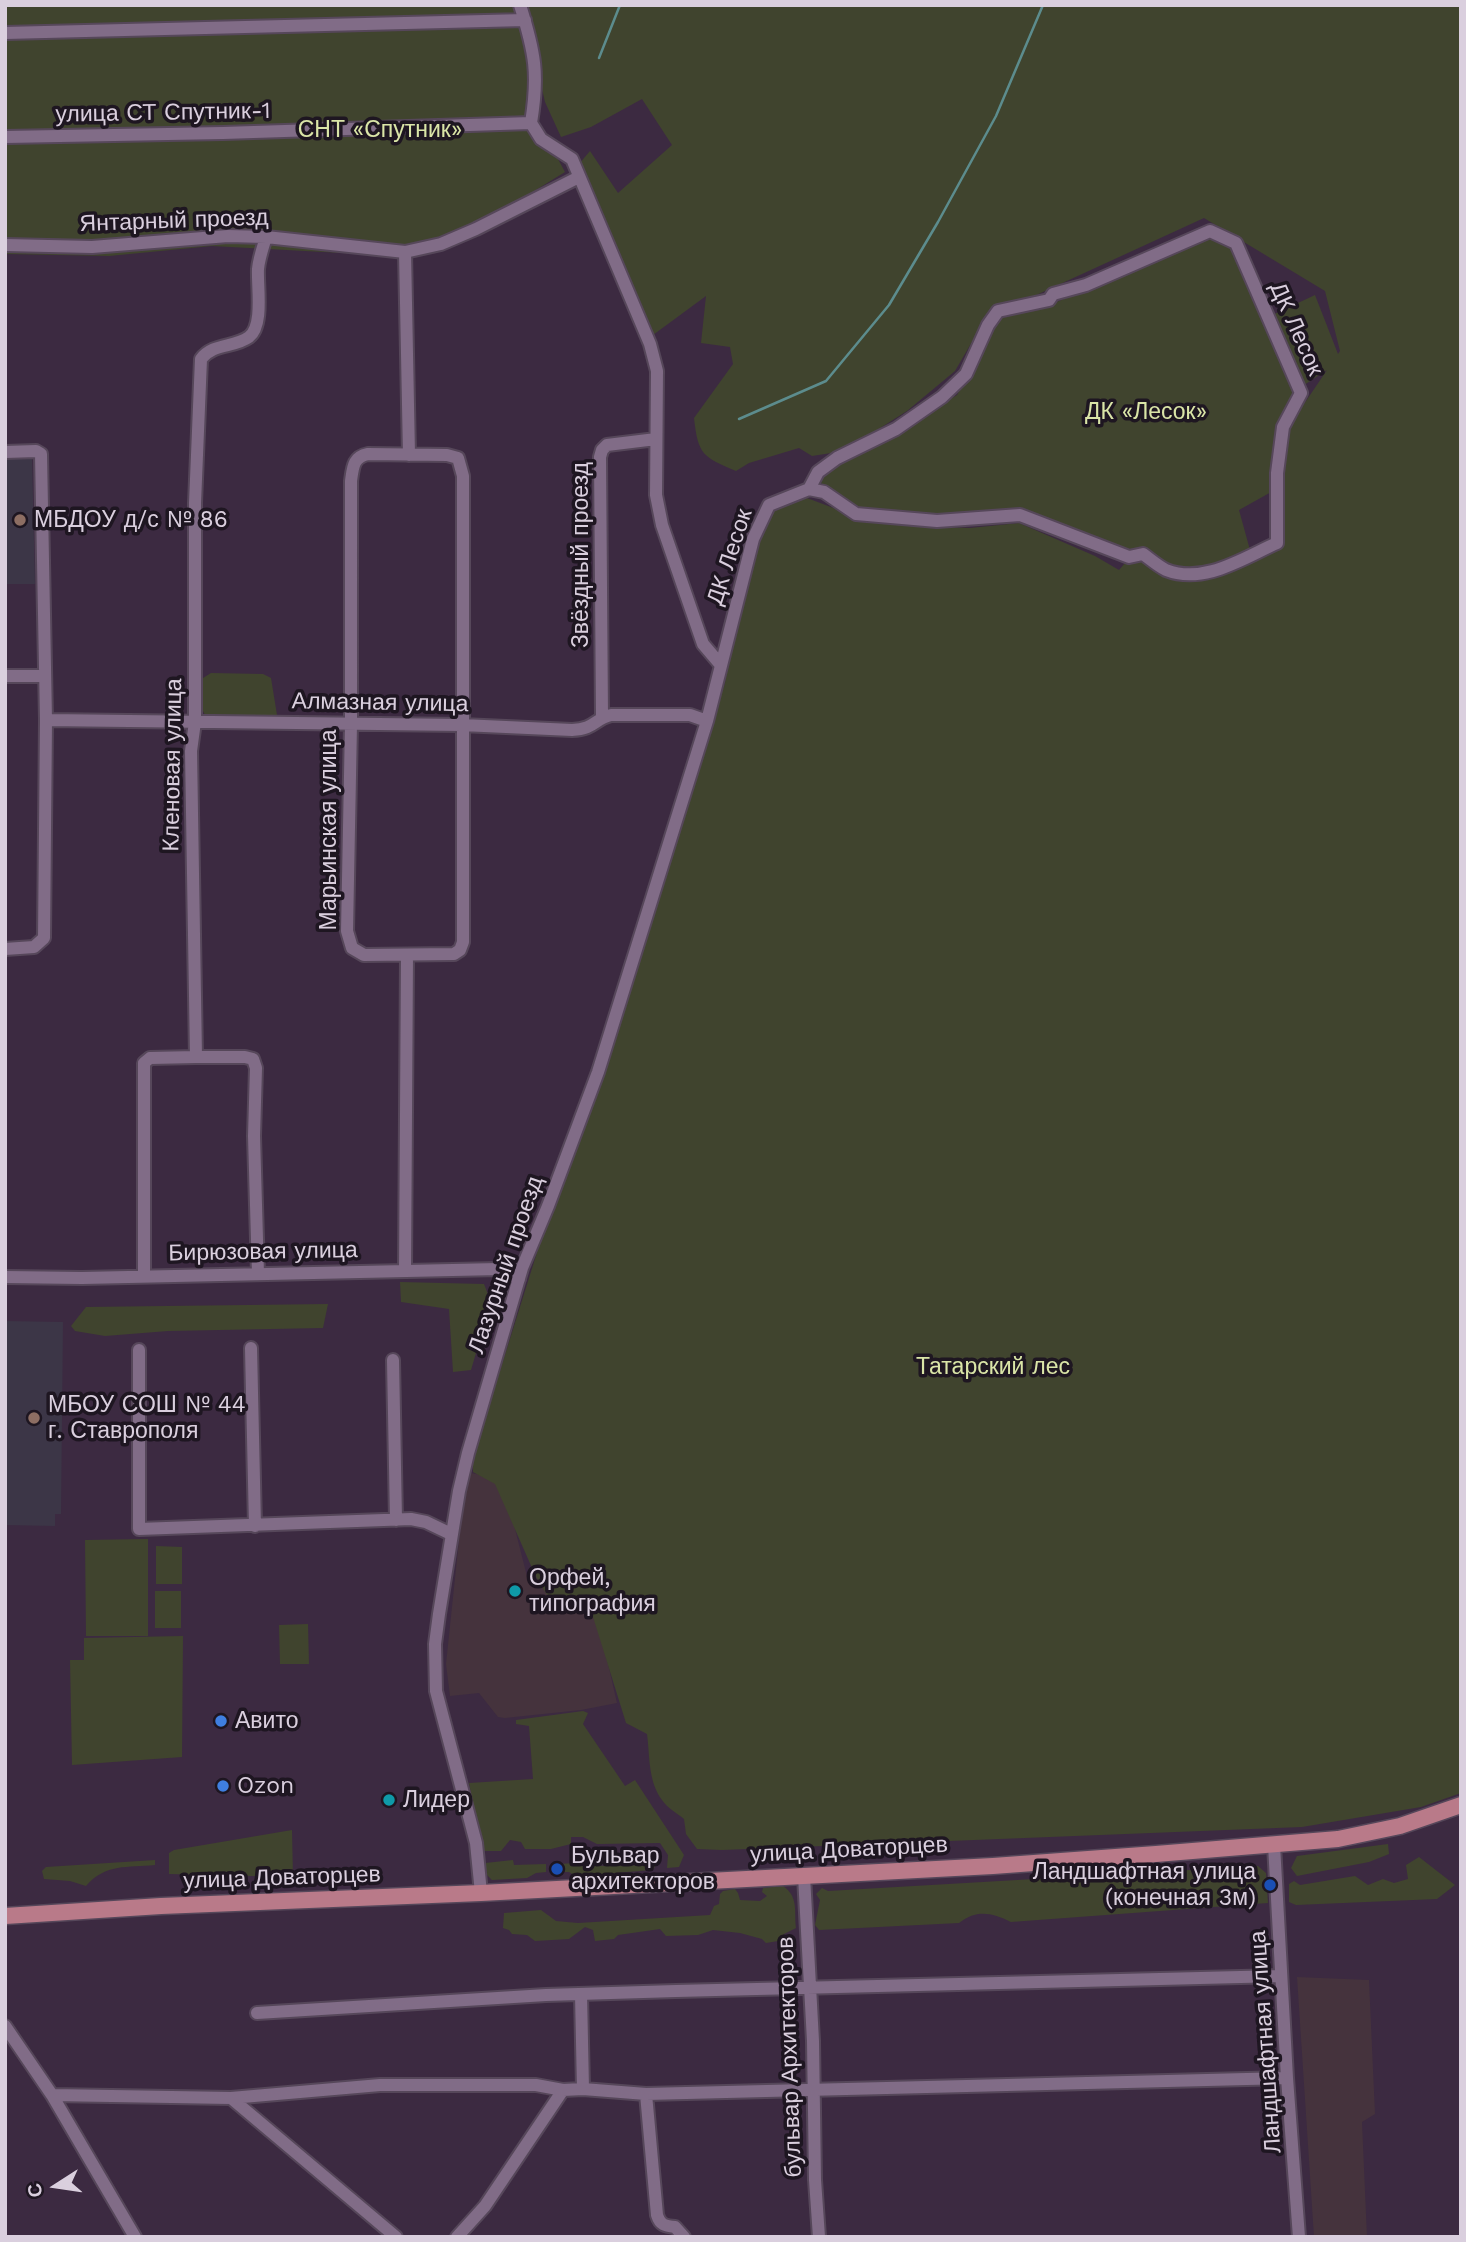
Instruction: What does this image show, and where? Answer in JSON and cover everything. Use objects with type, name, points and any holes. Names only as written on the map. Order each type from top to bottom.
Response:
[{"type":"main road","name":"улица Доваторцев","points":[[5,1916],[174,1905],[481,1893],[993,1866],[1338,1839],[1458,1810]]},
{"type":"street","points":[[520,5],[533,50],[537,81],[531,123],[541,139],[572,159],[650,344],[657,371],[656,495],[662,525],[703,644],[720,664]]},
{"type":"street","points":[[5,33],[525,20]]},
{"type":"street","name":"улица СТ Спутник-1","points":[[5,137],[237,133],[531,123]]},
{"type":"street","name":"Янтарный проезд","points":[[5,245],[92,247],[228,236],[266,237],[405,251],[441,244],[477,229],[579,177]]},
{"type":"street","name":"ДК Лесок","points":[[720,664],[753,539],[769,505],[809,489],[824,492],[856,514],[937,521],[1020,515],[1129,557],[1143,554],[1166,569],[1192,575],[1216,571],[1277,543],[1277,473],[1283,427],[1301,393],[1236,243],[1210,231],[1086,285],[1053,294],[1049,300],[998,311],[988,326],[966,374],[943,397],[895,429],[837,458],[818,472],[809,489]]},
{"type":"street","name":"Кленовая улица","points":[[195,1057],[191,751],[195,722],[195,503],[201,359],[207,351],[244,340],[255,329],[258,312],[258,267],[266,237]]},
{"type":"street","points":[[405,251],[409,454]]},
{"type":"street","name":"Звёздный проезд","points":[[603,717],[600,457],[607,445],[656,439]]},
{"type":"street","points":[[5,452],[36,451],[41,454],[46,720],[44,938],[34,947],[5,949]]},
{"type":"street","name":"Марьинская улица","points":[[409,454],[447,455],[457,458],[463,476],[463,942],[460,950],[454,954],[364,955],[352,948],[347,931],[351,724],[351,494],[354,462],[359,456],[409,454]]},
{"type":"street","name":"Лазурный проезд","points":[[481,1893],[476,1843],[436,1691],[434,1670],[435,1644],[452,1534],[468,1453],[519,1279],[598,1072],[707,721],[720,664]]},
{"type":"street","points":[[5,677],[45,676]]},
{"type":"street","name":"Алмазная улица","points":[[46,720],[462,724],[587,729],[603,717],[611,715],[690,715],[707,721]]},
{"type":"street","points":[[405,1271],[407,955]]},
{"type":"street","points":[[144,1276],[144,1063],[150,1059],[195,1057],[245,1057],[253,1059],[256,1068],[254,1136],[258,1274]]},
{"type":"street","name":"Бирюзовая улица","points":[[5,1277],[499,1269],[519,1279]]},
{"type":"street","points":[[251,1348],[255,1526]]},
{"type":"street","points":[[139,1350],[139,1529],[396,1520],[426,1522],[452,1534]]},
{"type":"street","points":[[393,1360],[396,1520]]},
{"type":"street","name":"Ландшафтная улица","points":[[1274,1845],[1299,2237]]},
{"type":"street","name":"бульвар Архитекторов","points":[[804,1876],[819,2237]]},
{"type":"street","points":[[257,2013],[580,1994],[1281,1976]]},
{"type":"street","points":[[580,1994],[583,2089]]},
{"type":"street","points":[[5,2026],[52,2095],[135,2237]]},
{"type":"street","points":[[52,2095],[232,2098],[380,2085],[536,2085],[563,2090],[646,2094],[1287,2078]]},
{"type":"street","points":[[457,2237],[485,2206],[563,2090]]},
{"type":"street","points":[[646,2094],[657,2215],[659,2222],[665,2226],[676,2227],[684,2237]]},
{"type":"street","points":[[232,2098],[396,2237]]},
{"type":"shaded area","name":"МБДОУ д/с № 86","points":[[5,456],[32,456],[35,584],[5,584]]},
{"type":"shaded area","name":"МБОУ СОШ № 44 г. Ставрополя","points":[[5,1321],[63,1322],[61,1514],[55,1514],[55,1526],[5,1525]]},
{"type":"shaded area","points":[[470,1473],[502,1478],[529,1584],[594,1603],[617,1703],[581,1710],[505,1718],[498,1717],[479,1693],[450,1696],[446,1664],[461,1521]]},
{"type":"shaded area","points":[[1297,1977],[1369,1980],[1375,2114],[1362,2122],[1367,2237],[1314,2237]]},
{"type":"green space","name":"Татарский лес","points":[[5,5],[1461,5],[1461,1793],[1421,1807],[1302,1827],[697,1849],[686,1834],[684,1819],[667,1806],[657,1793],[650,1768],[647,1734],[626,1723],[589,1604],[547,1595],[536,1577],[495,1484],[473,1472],[473,1457],[544,1230],[725,683],[738,614],[751,566],[768,521],[779,502],[807,498],[852,515],[943,527],[970,528],[1019,523],[1095,556],[1119,570],[1125,563],[1137,561],[1172,567],[1139,548],[1129,551],[1015,511],[935,518],[857,510],[824,489],[819,478],[845,459],[904,428],[957,395],[998,319],[1047,306],[1212,237],[1236,252],[1266,318],[1315,295],[1338,354],[1340,351],[1325,291],[1204,218],[1032,297],[990,311],[955,371],[907,411],[844,451],[812,456],[799,448],[749,463],[736,471],[704,453],[696,430],[694,418],[733,364],[730,347],[701,343],[706,296],[653,335],[579,164],[590,151],[618,193],[672,145],[642,99],[591,127],[561,137],[545,102],[530,38],[513,6],[528,41],[532,69],[528,131],[558,159],[565,172],[447,245],[398,256],[212,246],[109,256],[5,254]],"holes":[[[1327,370],[1289,426],[1280,483],[1279,548],[1220,575],[1200,571],[1250,550],[1239,510],[1273,491],[1295,391]]]},
{"type":"green space","points":[[211,673],[263,674],[271,678],[277,715],[205,715],[203,678]]},
{"type":"green space","points":[[400,1282],[484,1284],[491,1302],[471,1370],[453,1372],[449,1309],[401,1302]]},
{"type":"green space","points":[[328,1304],[323,1328],[168,1331],[105,1336],[75,1331],[71,1326],[86,1307]]},
{"type":"green space","points":[[148,1539],[148,1636],[86,1636],[85,1540]]},
{"type":"green space","points":[[156,1546],[182,1547],[182,1584],[156,1584]]},
{"type":"green space","points":[[155,1591],[181,1591],[181,1628],[155,1628]]},
{"type":"green space","points":[[308,1624],[309,1664],[280,1664],[279,1625]]},
{"type":"green space","points":[[183,1636],[182,1757],[72,1765],[70,1660],[84,1660],[84,1638]]},
{"type":"green space","points":[[583,1711],[588,1713],[583,1724],[625,1786],[635,1780],[684,1855],[679,1867],[667,1868],[668,1855],[660,1843],[597,1844],[583,1837],[571,1837],[571,1844],[551,1849],[525,1849],[521,1842],[510,1840],[501,1851],[482,1851],[469,1783],[533,1779],[529,1726],[516,1724],[516,1720]]},
{"type":"green space","points":[[292,1830],[293,1877],[169,1874],[169,1853],[174,1850]]},
{"type":"green space","points":[[1388,1844],[1389,1854],[1369,1862],[1297,1876],[1291,1868],[1297,1856]]},
{"type":"green space","points":[[1419,1857],[1455,1885],[1437,1899],[1296,1905],[1289,1902],[1289,1884],[1294,1881],[1300,1885],[1355,1876],[1368,1885],[1383,1879],[1394,1883],[1408,1879],[1406,1865]]},
{"type":"green space","points":[[652,1858],[657,1863],[653,1870],[575,1876],[569,1872],[559,1872],[559,1864],[591,1862],[594,1866],[652,1865]]},
{"type":"green space","points":[[155,1860],[155,1865],[126,1867],[101,1873],[86,1886],[70,1881],[44,1879],[42,1871],[46,1867]]},
{"type":"green space","points":[[513,1860],[514,1865],[546,1864],[546,1872],[527,1878],[492,1880],[487,1875],[485,1863]]},
{"type":"green space","points":[[1258,1866],[1266,1873],[1268,1903],[1011,1922],[997,1916],[978,1914],[959,1923],[819,1930],[815,1925],[820,1900],[816,1894],[822,1888],[828,1891]]},
{"type":"green space","points":[[783,1886],[794,1900],[796,1928],[784,1934],[778,1941],[766,1943],[762,1939],[740,1933],[713,1930],[698,1935],[666,1936],[660,1929],[595,1941],[593,1930],[585,1927],[569,1939],[535,1941],[527,1935],[512,1934],[503,1928],[504,1913],[541,1910],[556,1921],[578,1923],[710,1915],[714,1906],[719,1904],[723,1891],[735,1889],[740,1900],[760,1901],[767,1896],[762,1892],[763,1888]]},
{"type":"waterway","points":[[599,58],[620,5]]},
{"type":"waterway","points":[[739,419],[826,381],[889,305],[996,116],[1043,5]]},
{"type":"place","name":"МБДОУ д/с № 86","points":[[20,520]]},
{"type":"place","name":"МБОУ СОШ № 44 г. Ставрополя","points":[[34,1418]]},
{"type":"place","name":"Орфей, типография","points":[[515,1591]]},
{"type":"place","name":"Авито","points":[[221,1721]]},
{"type":"place","name":"Ozon","points":[[223,1786]]},
{"type":"place","name":"Лидер","points":[[389,1800]]},
{"type":"place","name":"Бульвар архитекторов","points":[[557,1869]]},
{"type":"place","name":"Ландшафтная улица (конечная 3м)","points":[[1270,1885]]},
{"type":"park label","name":"СНТ «Спутник»","points":[[380,130]]},
{"type":"park label","name":"ДК «Лесок»","points":[[1146,412]]}]
